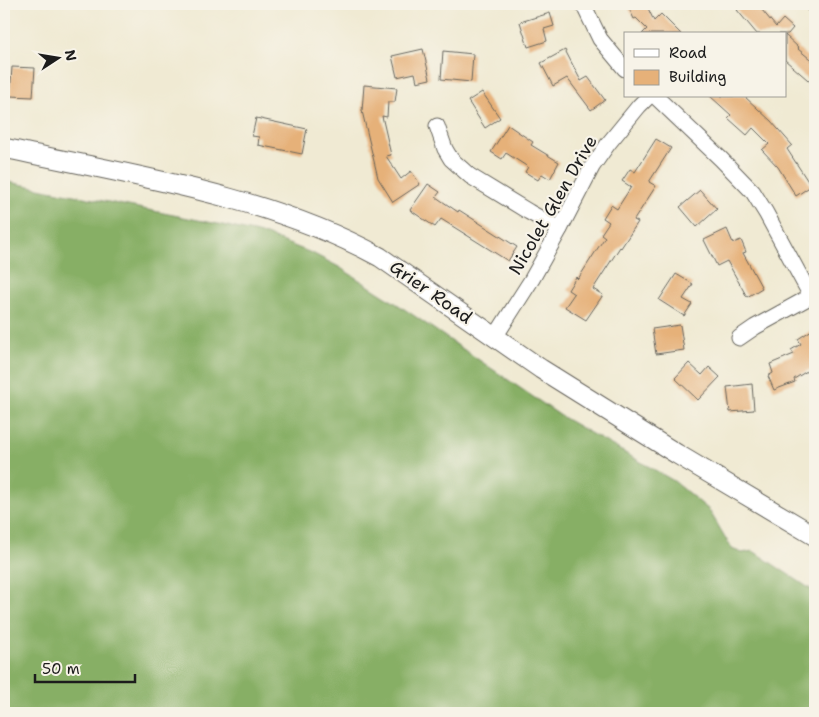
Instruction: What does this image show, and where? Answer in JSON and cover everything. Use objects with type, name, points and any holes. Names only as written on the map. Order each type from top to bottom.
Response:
[{"type":"street","points":[[583,4],[600,38],[624,68]]},
{"type":"street","name":"Nicolet Glen Drive","points":[[495,337],[532,279],[592,167],[608,144],[647,98]]},
{"type":"street","points":[[657,98],[722,159],[753,192],[813,295],[739,338]]},
{"type":"street","points":[[437,126],[452,159],[470,176],[560,229]]},
{"type":"street","name":"Grier Road","points":[[4,148],[229,198],[319,228],[361,246],[380,257],[542,369],[677,454],[815,536]]},
{"type":"green space","points":[[4,181],[266,235],[314,254],[339,267],[397,304],[564,418],[674,481],[709,510],[732,549],[742,553],[753,551],[815,592],[815,713],[4,713]]},
{"type":"building","points":[[627,4],[646,4],[654,21],[661,14],[679,32],[644,32],[647,29],[636,18],[634,19]]},
{"type":"building","points":[[745,4],[770,4],[762,10],[776,27],[783,19],[793,28],[788,34],[786,32],[755,32],[737,10]]},
{"type":"building","points":[[550,13],[554,26],[544,29],[547,41],[528,47],[520,22]]},
{"type":"building","points":[[786,36],[815,63],[815,86],[786,61]]},
{"type":"building","points":[[423,49],[430,79],[417,82],[415,73],[397,77],[392,56]]},
{"type":"building","points":[[565,50],[581,81],[588,77],[605,100],[591,110],[567,78],[553,86],[541,63]]},
{"type":"building","points":[[443,51],[473,54],[471,82],[441,79]]},
{"type":"building","points":[[12,67],[35,68],[33,97],[10,96]]},
{"type":"building","points":[[364,85],[397,88],[395,102],[388,102],[387,117],[382,116],[391,155],[386,156],[401,179],[411,171],[420,184],[393,202],[378,178],[362,111]]},
{"type":"building","points":[[482,92],[500,118],[485,128],[468,101]]},
{"type":"building","points":[[712,98],[746,98],[771,121],[792,145],[787,149],[811,186],[796,196],[778,167],[762,150],[769,144],[753,128],[747,135],[728,118],[731,115]]},
{"type":"building","points":[[256,118],[307,129],[302,154],[258,145],[259,137],[252,136]]},
{"type":"building","points":[[508,125],[533,142],[531,145],[559,162],[550,179],[542,174],[538,180],[525,172],[528,167],[506,153],[502,159],[491,152]]},
{"type":"building","points":[[656,139],[671,148],[649,182],[656,186],[634,220],[638,222],[593,289],[603,295],[586,320],[565,307],[574,294],[568,290],[576,277],[578,279],[605,237],[601,234],[609,222],[603,218],[611,205],[617,209],[631,187],[622,181],[630,169],[635,172]]},
{"type":"building","points":[[428,184],[440,192],[436,197],[517,247],[508,261],[441,219],[435,227],[410,210]]},
{"type":"building","points":[[700,190],[717,209],[697,227],[680,207]]},
{"type":"building","points":[[727,229],[733,243],[741,240],[746,252],[743,253],[762,288],[747,297],[727,261],[717,266],[704,240]]},
{"type":"building","points":[[676,274],[693,284],[683,299],[692,304],[684,316],[659,300]]},
{"type":"building","points":[[680,325],[684,350],[656,354],[652,329]]},
{"type":"building","points":[[815,328],[815,366],[794,379],[795,382],[774,390],[768,376],[773,373],[770,364],[794,354],[791,350],[801,344],[798,339]]},
{"type":"building","points":[[689,363],[702,375],[709,367],[720,377],[698,400],[675,378]]},
{"type":"building","points":[[752,384],[754,410],[730,412],[727,387]]}]
